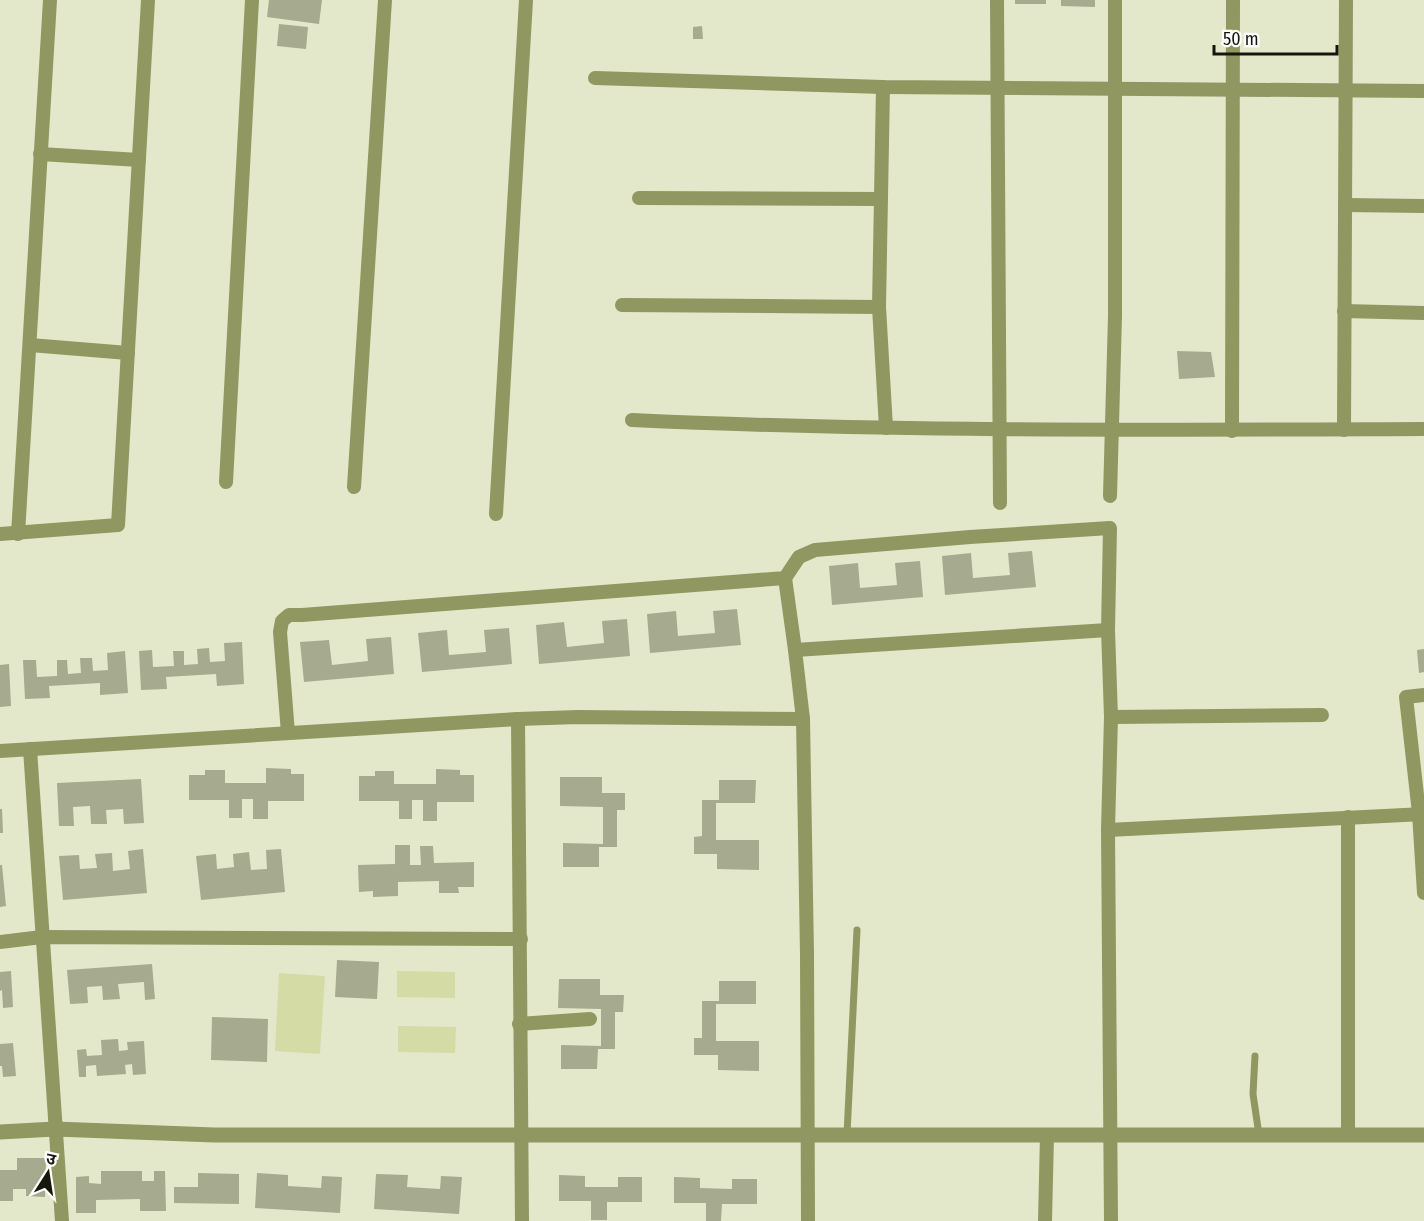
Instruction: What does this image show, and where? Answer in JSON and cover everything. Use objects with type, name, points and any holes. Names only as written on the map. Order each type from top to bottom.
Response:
[{"type":"street","points":[[18,534],[50,0]]},
{"type":"street","points":[[0,534],[118,525],[148,0]]},
{"type":"street","points":[[226,482],[252,0]]},
{"type":"street","points":[[354,487],[384,0]]},
{"type":"street","points":[[496,514],[526,0]]},
{"type":"street","points":[[998,0],[1000,503]]},
{"type":"street","points":[[1110,496],[1115,316],[1115,0]]},
{"type":"street","points":[[1232,431],[1233,0]]},
{"type":"street","points":[[1344,430],[1346,0]]},
{"type":"street","points":[[595,78],[883,87],[1424,91]]},
{"type":"street","points":[[883,87],[879,307],[886,428]]},
{"type":"street","points":[[40,153],[139,160]]},
{"type":"street","points":[[639,198],[881,199]]},
{"type":"street","points":[[1345,205],[1424,206]]},
{"type":"street","points":[[622,305],[879,307]]},
{"type":"street","points":[[1344,311],[1424,314]]},
{"type":"street","points":[[30,345],[128,353]]},
{"type":"street","points":[[632,420],[1000,431],[1424,429]]},
{"type":"street","points":[[808,1221],[803,719],[785,578],[799,557],[815,550],[1110,528],[1108,630],[1111,717],[1108,830],[1111,1221]]},
{"type":"street","points":[[288,733],[280,632],[282,621],[289,615],[785,578]]},
{"type":"street","points":[[795,650],[1108,630]]},
{"type":"street","points":[[1424,695],[1406,697],[1421,814],[1424,893]]},
{"type":"street","points":[[1111,717],[1322,715]]},
{"type":"street","points":[[0,751],[518,719],[578,717],[803,719]]},
{"type":"street","points":[[518,719],[522,1221]]},
{"type":"street","points":[[30,749],[62,1221]]},
{"type":"street","points":[[1108,830],[1421,814]]},
{"type":"street","points":[[1348,817],[1348,1135]]},
{"type":"street","points":[[0,942],[42,937],[521,939]]},
{"type":"street","points":[[519,1024],[590,1019]]},
{"type":"street","points":[[0,1132],[55,1129],[214,1135],[1424,1135]]},
{"type":"street","points":[[1046,1221],[1047,1135]]},
{"type":"lane","points":[[847,1135],[857,930]]},
{"type":"lane","points":[[1256,1056],[1253,1094],[1259,1135]]},
{"type":"green space","points":[[397,971],[455,972],[455,998],[397,997]]},
{"type":"green space","points":[[279,973],[325,976],[320,1054],[275,1051]]},
{"type":"green space","points":[[398,1026],[456,1027],[455,1053],[398,1052]]},
{"type":"building","points":[[269,0],[322,0],[319,24],[267,17]]},
{"type":"building","points":[[1015,0],[1046,0],[1046,4],[1015,4]]},
{"type":"building","points":[[1061,0],[1095,0],[1095,7],[1061,6]]},
{"type":"building","points":[[279,24],[308,27],[306,49],[277,46]]},
{"type":"building","points":[[702,26],[703,39],[693,39],[693,27]]},
{"type":"building","points":[[1177,351],[1211,352],[1215,377],[1179,379]]},
{"type":"building","points":[[1032,551],[1036,587],[945,595],[942,556],[971,553],[973,578],[1010,575],[1008,553]]},
{"type":"building","points":[[920,561],[923,597],[832,605],[829,566],[858,563],[860,588],[897,585],[895,563]]},
{"type":"building","points":[[737,609],[741,645],[650,653],[647,614],[676,611],[678,636],[715,633],[713,611]]},
{"type":"building","points":[[627,619],[630,656],[539,664],[536,625],[564,622],[567,647],[604,643],[602,621]]},
{"type":"building","points":[[509,628],[512,664],[422,672],[418,633],[447,630],[449,655],[486,652],[484,630]]},
{"type":"building","points":[[391,637],[394,674],[304,682],[300,642],[329,640],[332,665],[368,661],[366,639]]},
{"type":"building","points":[[242,642],[244,684],[217,686],[216,674],[166,677],[167,689],[141,690],[139,651],[152,650],[153,667],[174,666],[173,651],[184,651],[184,665],[198,664],[197,649],[209,648],[210,662],[225,661],[224,643]]},
{"type":"building","points":[[1424,649],[1424,672],[1419,673],[1417,650]]},
{"type":"building","points":[[125,651],[128,693],[100,695],[100,683],[49,686],[50,698],[25,699],[23,660],[36,660],[37,677],[57,676],[57,660],[67,660],[68,674],[81,673],[80,658],[92,658],[93,671],[108,670],[107,653]]},
{"type":"building","points":[[9,664],[11,706],[0,707],[0,665]]},
{"type":"building","points":[[266,768],[291,769],[291,774],[304,774],[304,801],[268,801],[268,819],[253,819],[253,799],[242,799],[242,818],[229,818],[229,800],[189,800],[189,775],[205,775],[205,770],[225,770],[225,783],[266,783]]},
{"type":"building","points":[[436,769],[460,770],[460,775],[474,775],[474,802],[437,802],[437,821],[423,821],[423,800],[412,800],[412,819],[399,819],[399,801],[359,801],[359,776],[375,776],[375,771],[394,771],[394,784],[436,784]]},
{"type":"building","points":[[560,777],[602,777],[602,793],[625,793],[625,810],[617,810],[617,847],[599,847],[599,867],[563,867],[563,843],[603,844],[603,807],[560,806]]},
{"type":"building","points":[[141,779],[144,823],[124,824],[123,809],[106,810],[107,824],[91,824],[90,806],[73,807],[74,826],[59,826],[57,783]]},
{"type":"building","points":[[719,780],[756,780],[755,803],[716,803],[716,840],[759,840],[759,870],[717,869],[717,854],[694,854],[694,837],[702,836],[702,800],[719,800]]},
{"type":"building","points":[[0,809],[2,809],[3,833],[0,833]]},
{"type":"building","points":[[395,845],[410,845],[410,865],[421,865],[420,846],[433,846],[434,863],[474,862],[474,887],[458,887],[459,893],[439,893],[439,881],[398,882],[398,896],[373,897],[373,891],[359,892],[358,865],[395,864]]},
{"type":"building","points":[[143,849],[147,893],[63,900],[59,856],[79,855],[80,869],[97,868],[95,854],[112,853],[113,871],[130,869],[128,851]]},
{"type":"building","points":[[281,849],[285,892],[201,900],[196,856],[216,854],[217,869],[234,867],[233,854],[249,852],[251,870],[267,869],[266,850]]},
{"type":"building","points":[[0,865],[2,865],[6,906],[0,907]]},
{"type":"building","points":[[337,960],[379,962],[377,999],[335,997]]},
{"type":"building","points":[[152,964],[155,999],[145,1000],[144,982],[118,984],[120,999],[103,1000],[102,986],[87,987],[88,1003],[70,1004],[67,970]]},
{"type":"building","points":[[11,971],[13,1007],[3,1008],[0,972]]},
{"type":"building","points":[[559,979],[600,979],[600,995],[624,995],[623,1012],[615,1012],[615,1049],[598,1049],[597,1069],[561,1069],[561,1045],[601,1046],[601,1009],[558,1008]]},
{"type":"building","points":[[719,981],[756,981],[756,1004],[716,1004],[716,1041],[759,1041],[759,1071],[718,1070],[718,1055],[694,1055],[694,1038],[702,1038],[702,1001],[719,1001]]},
{"type":"building","points":[[212,1017],[268,1019],[267,1062],[211,1060]]},
{"type":"building","points":[[118,1039],[119,1051],[128,1050],[127,1042],[144,1041],[146,1074],[133,1075],[132,1064],[125,1065],[126,1074],[97,1076],[96,1065],[86,1066],[86,1077],[79,1077],[77,1050],[86,1049],[87,1056],[102,1055],[101,1040]]},
{"type":"building","points":[[13,1043],[16,1076],[3,1077],[2,1066],[0,1066],[0,1044]]},
{"type":"building","points":[[17,1158],[46,1158],[45,1197],[26,1196],[26,1189],[13,1189],[13,1201],[0,1201],[0,1170],[17,1170]]},
{"type":"building","points":[[101,1171],[142,1171],[142,1181],[154,1181],[154,1171],[165,1171],[166,1211],[140,1211],[140,1199],[96,1200],[96,1213],[76,1213],[76,1177],[89,1176],[89,1183],[101,1184]]},
{"type":"building","points":[[198,1173],[239,1174],[239,1204],[174,1203],[174,1187],[198,1187]]},
{"type":"building","points":[[257,1173],[288,1175],[288,1186],[321,1188],[322,1176],[342,1177],[340,1213],[255,1208]]},
{"type":"building","points":[[376,1174],[408,1175],[407,1187],[440,1189],[441,1176],[462,1177],[459,1214],[374,1209]]},
{"type":"building","points":[[559,1175],[585,1176],[585,1187],[618,1187],[618,1177],[642,1177],[642,1202],[607,1202],[607,1220],[591,1220],[591,1201],[559,1201]]},
{"type":"building","points":[[674,1177],[700,1178],[700,1188],[732,1189],[732,1179],[757,1179],[757,1204],[722,1204],[721,1221],[706,1221],[706,1203],[674,1203]]}]
